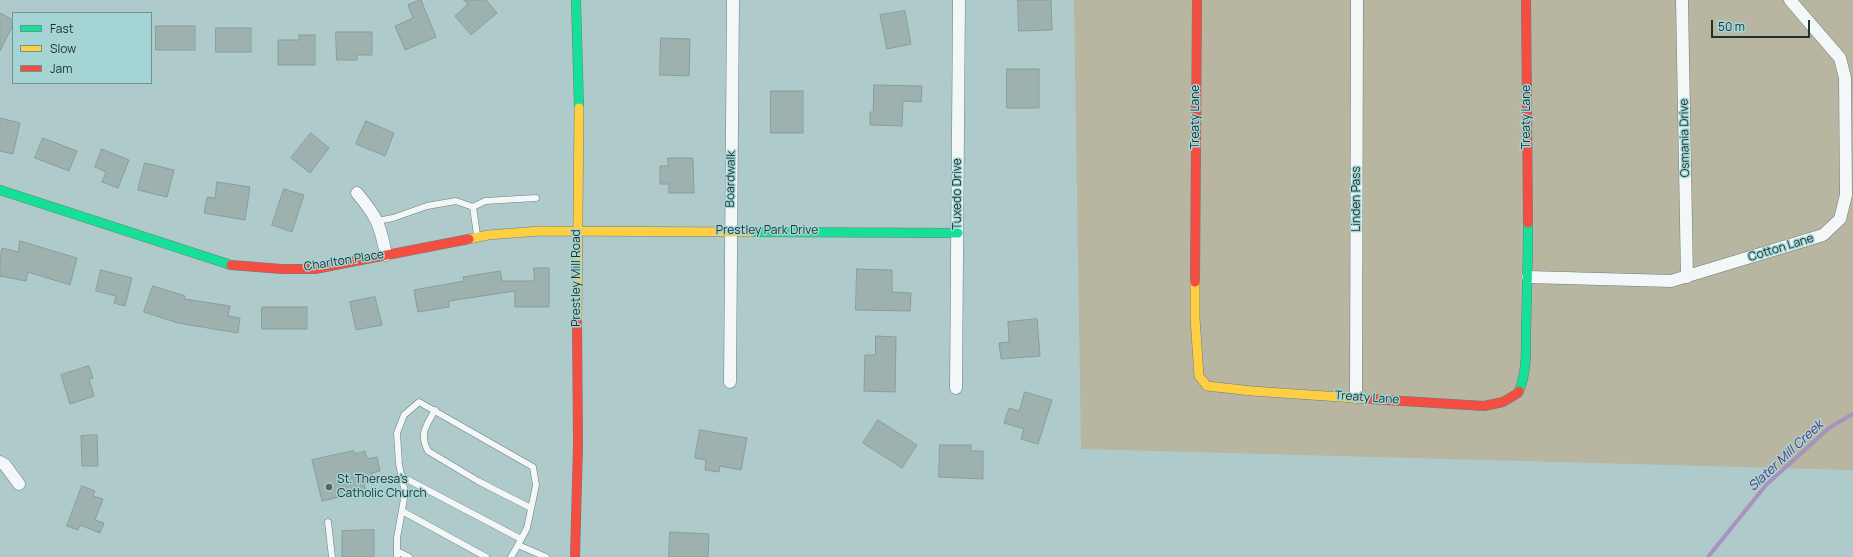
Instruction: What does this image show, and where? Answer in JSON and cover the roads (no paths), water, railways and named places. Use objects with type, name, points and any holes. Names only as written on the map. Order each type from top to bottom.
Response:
[{"type":"street","name":"Prestley Mill Road","points":[[575,557],[578,445],[577,230],[579,112],[576,0]]},
{"type":"street","name":"Boardwalk","points":[[730,382],[733,0]]},
{"type":"street","name":"Tuxedo Drive","points":[[956,388],[959,0]]},
{"type":"street","name":"Treaty Lane","points":[[1197,0],[1194,318],[1199,376],[1207,386],[1252,391],[1484,406],[1503,402],[1518,393],[1523,382],[1525,365],[1528,278],[1526,0]]},
{"type":"street","name":"Linden Pass","points":[[1356,397],[1357,0]]},
{"type":"street","name":"Osmania Drive","points":[[1682,0],[1687,277]]},
{"type":"street","name":"Cotton Lane","points":[[1528,278],[1671,281],[1823,235],[1840,219],[1846,195],[1845,78],[1840,58],[1790,0]]},
{"type":"street","name":"Charlton Place","points":[[0,190],[232,265],[282,269],[315,269],[477,237],[540,231],[577,230]]},
{"type":"street","points":[[357,193],[370,209],[381,228],[386,255]]},
{"type":"street","name":"Prestley Park Drive","points":[[577,230],[958,233]]},
{"type":"street","points":[[0,462],[5,465],[19,484]]},
{"type":"lane","points":[[377,221],[393,218],[427,206],[456,201],[473,207],[485,201],[536,198]]},
{"type":"lane","points":[[473,207],[477,237]]},
{"type":"lane","points":[[409,557],[397,554],[397,538],[405,493],[401,476],[397,433],[404,415],[419,402],[533,467],[536,485],[527,528],[511,557]]},
{"type":"lane","points":[[435,410],[423,432],[424,444],[428,451],[478,481],[531,508]]},
{"type":"lane","points":[[401,476],[521,539]]},
{"type":"lane","points":[[402,511],[486,557]]},
{"type":"lane","points":[[328,522],[332,557]]},
{"type":"lane","points":[[518,545],[546,557]]},
{"type":"waterway","name":"Slater Mill Creek","points":[[1708,557],[1766,485],[1829,428],[1853,414]]},
{"type":"place","name":"St. Theresa's Catholic Church","points":[[329,487]]}]
